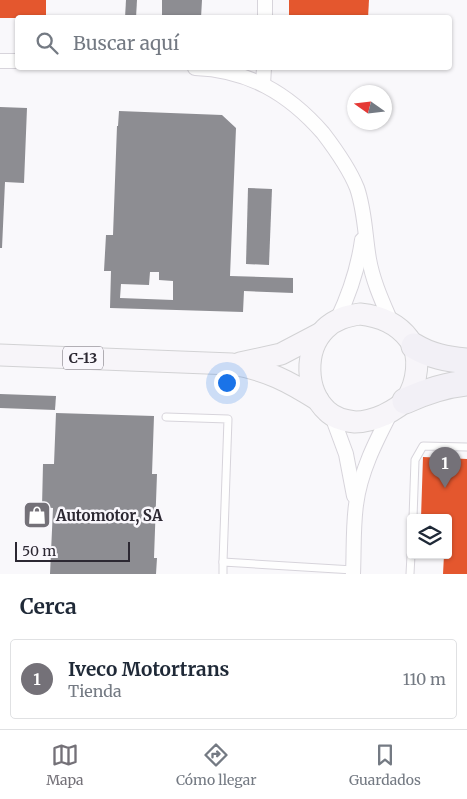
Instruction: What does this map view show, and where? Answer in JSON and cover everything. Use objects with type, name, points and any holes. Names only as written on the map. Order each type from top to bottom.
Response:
[{"type":"highway","points":[[414,346],[426,353],[447,359],[467,360]]},
{"type":"highway","points":[[398,406],[424,392],[467,383]]},
{"type":"main road","name":"C-13","points":[[232,364],[281,354],[348,316],[360,314],[382,318],[409,338],[414,346]]},
{"type":"main road","name":"C-13","points":[[329,327],[311,355],[310,369],[312,385],[318,400],[332,416]]},
{"type":"main road","points":[[332,416],[355,422],[367,421],[398,406],[412,390],[416,376],[414,346]]},
{"type":"main road","name":"C-13","points":[[0,356],[232,364],[256,368],[274,375],[295,385],[318,400]]},
{"type":"street","points":[[265,0],[265,15]]},
{"type":"street","points":[[0,61],[15,62]]},
{"type":"street","points":[[210,70],[232,73],[263,84],[292,102],[309,117],[329,141],[346,165],[357,188],[364,220],[369,260],[376,287],[392,324]]},
{"type":"street","points":[[263,84],[264,70]]},
{"type":"street","points":[[329,327],[345,303],[355,274],[364,220]]},
{"type":"street","points":[[356,504],[366,466],[378,437],[398,406]]},
{"type":"street","points":[[332,416],[350,467],[356,504],[353,572]]},
{"type":"lane","points":[[166,417],[228,419],[223,574]]},
{"type":"lane","points":[[413,514],[415,460],[423,446],[467,447]]},
{"type":"lane","points":[[410,574],[411,559]]},
{"type":"lane","points":[[223,562],[353,572]]},
{"type":"building: Comercios","points":[[0,0],[46,0],[46,15],[15,15],[15,18],[0,18]]},
{"type":"building: Comercios","points":[[289,0],[369,0],[368,15],[289,15]]},
{"type":"building: Comercios","points":[[423,457],[467,459],[467,574],[443,574],[444,559],[452,559],[452,514],[421,514]]},
{"type":"building: Industria","points":[[126,0],[137,0],[136,15],[125,15]]},
{"type":"building: Industria","points":[[162,0],[202,0],[201,15],[162,15]]},
{"type":"building: Industria","points":[[0,107],[27,108],[24,183],[5,182],[2,248],[0,248]]},
{"type":"building: Industria","points":[[119,111],[222,115],[236,128],[230,276],[293,278],[293,293],[244,291],[243,312],[110,308],[111,271],[104,271],[106,235],[113,235]],"holes":[[[150,272],[159,272],[159,280],[173,281],[173,300],[120,298],[121,284],[149,285]]]},
{"type":"building: Industria","points":[[248,188],[272,189],[269,265],[246,264]]},
{"type":"building: Industria","points":[[0,394],[56,396],[55,410],[0,408]]},
{"type":"building: Industria","points":[[56,413],[154,416],[152,474],[157,474],[154,558],[157,558],[156,574],[50,574],[53,508],[42,507],[43,464],[54,464]]},
{"type":"place","name":"Iveco Motortrans","points":[[445,488]]},
{"type":"place","name":"Automotor, SA","points":[[37,515]]}]
